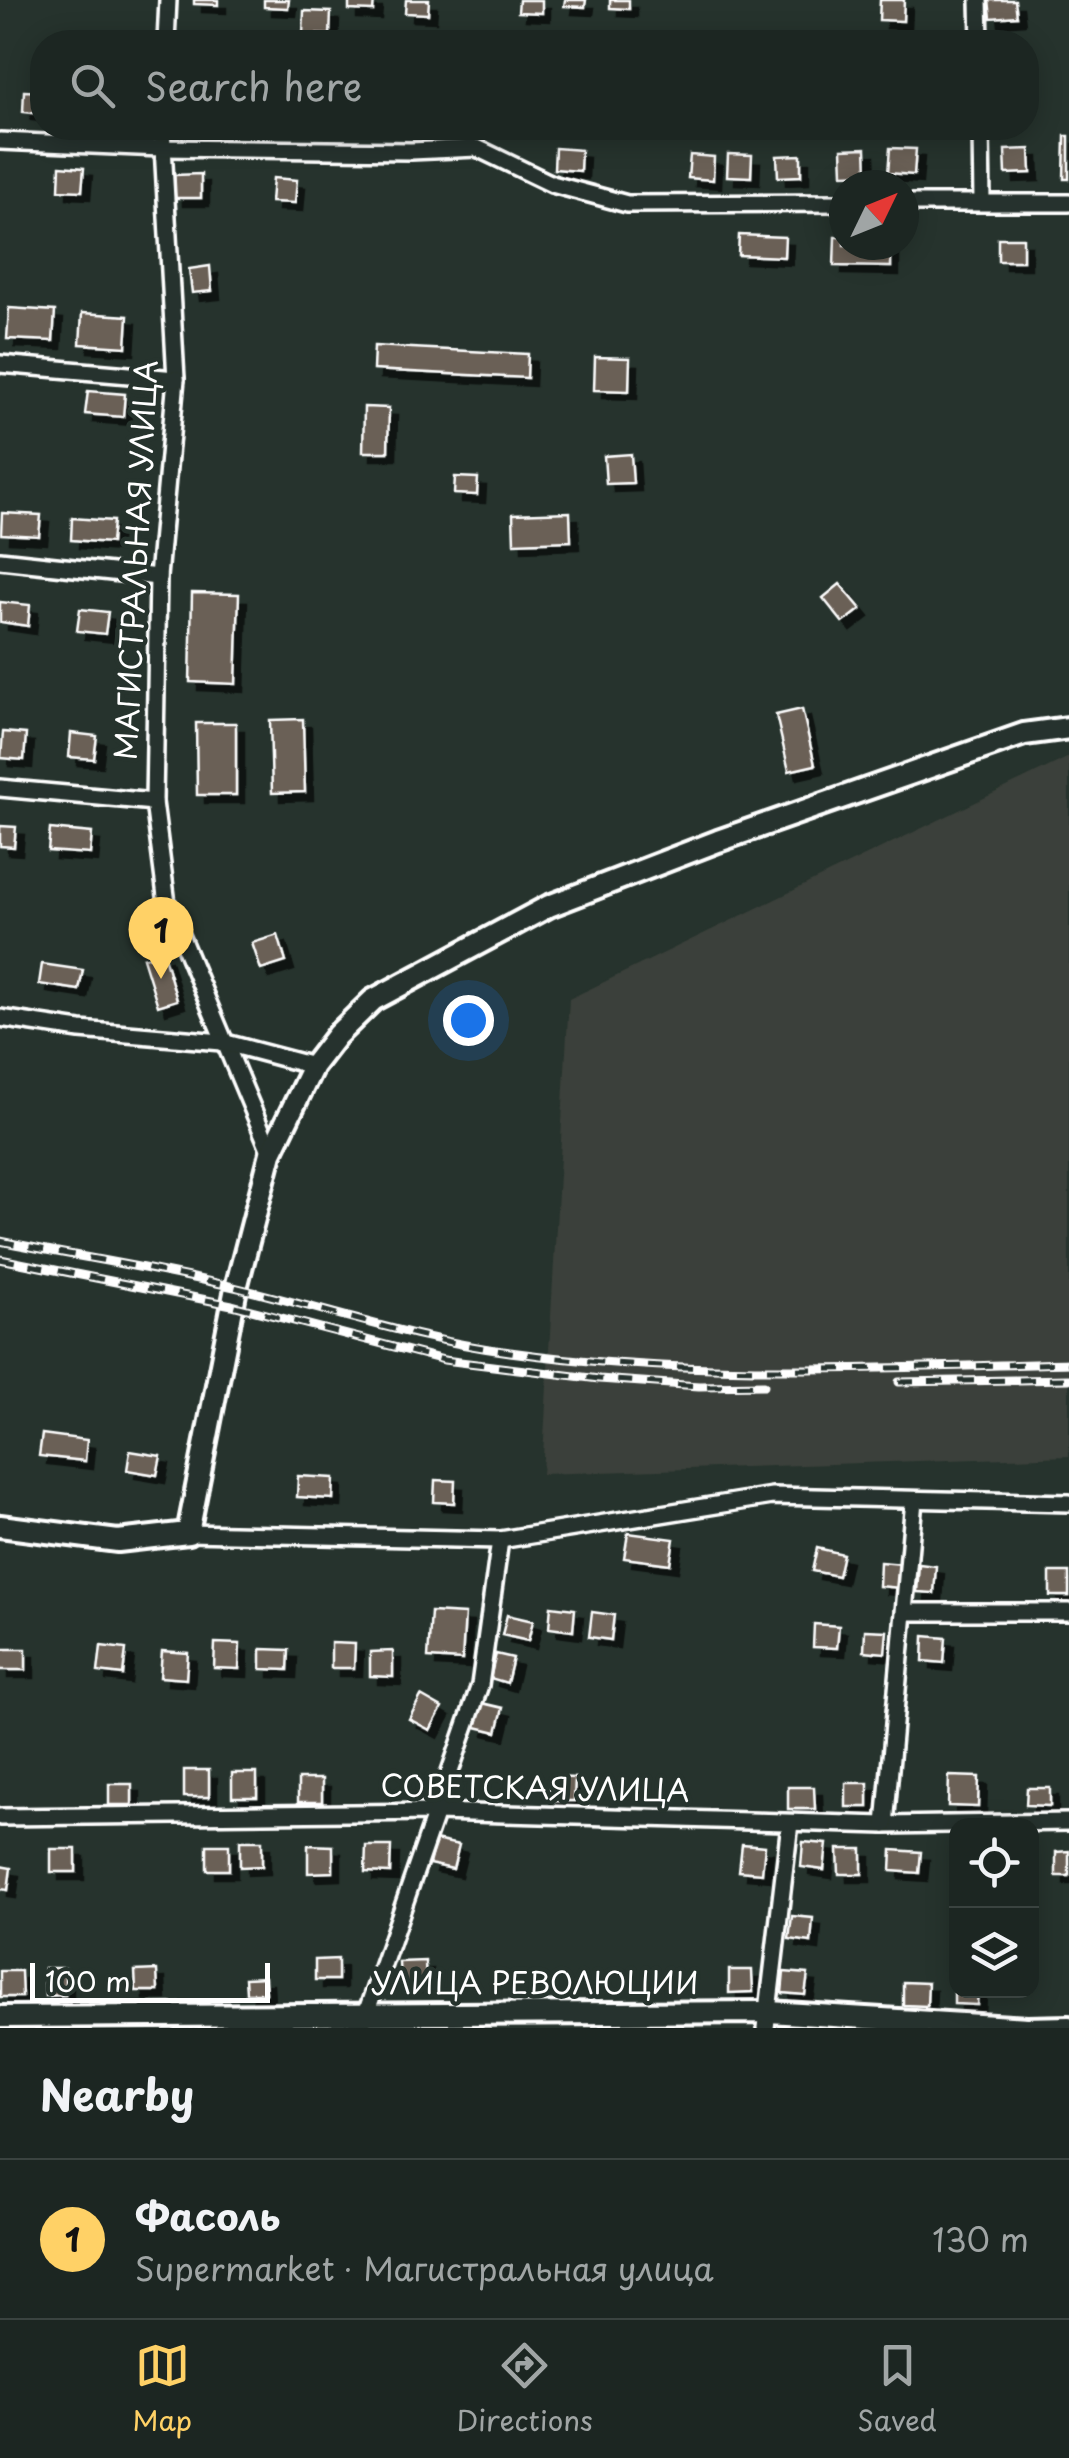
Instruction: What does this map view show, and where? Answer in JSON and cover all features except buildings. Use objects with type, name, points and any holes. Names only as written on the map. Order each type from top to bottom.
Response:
[{"type":"street","points":[[167,30],[168,0]]},
{"type":"street","points":[[979,0],[980,30]]},
{"type":"street","points":[[0,140],[161,148],[477,148],[552,184],[626,204],[829,203]]},
{"type":"street","name":"МАГИСТРАЛЬНАЯ УЛИЦА","points":[[161,140],[176,379],[158,577],[154,802],[166,904],[271,1153]]},
{"type":"street","points":[[981,140],[982,202]]},
{"type":"street","points":[[919,203],[1069,203]]},
{"type":"street","points":[[0,364],[176,379]]},
{"type":"street","points":[[0,560],[158,577]]},
{"type":"street","points":[[188,1533],[236,1288],[271,1153],[313,1066],[372,1000],[549,906],[718,840],[1024,734],[1069,728]]},
{"type":"street","points":[[0,788],[154,802]]},
{"type":"street","points":[[0,1018],[80,1030],[222,1042],[313,1066]]},
{"type":"street","points":[[0,1526],[118,1541],[188,1533],[500,1540],[772,1496],[1069,1503]]},
{"type":"street","points":[[884,1826],[914,1500]]},
{"type":"street","points":[[364,2022],[480,1685],[500,1540]]},
{"type":"street","points":[[905,1612],[1069,1612]]},
{"type":"street","name":"СОВЕТСКАЯ УЛИЦА","points":[[0,1817],[437,1812],[884,1826],[1069,1822]]},
{"type":"street","points":[[768,2020],[790,1824]]},
{"type":"street","name":"УЛИЦА РЕВОЛЮЦИИ","points":[[0,2017],[364,2022],[768,2020],[1069,2027]]},
{"type":"shaded area","points":[[1069,757],[1069,1456],[542,1474],[569,999]]},
{"type":"railway","points":[[0,1241],[209,1281],[441,1340],[580,1360],[789,1369],[1069,1363]]},
{"type":"railway","points":[[0,1259],[232,1305],[444,1360],[599,1379],[699,1386],[764,1385]]},
{"type":"railway","points":[[899,1382],[1069,1379]]},
{"type":"place","name":"Фасоль","points":[[161,979]]}]
